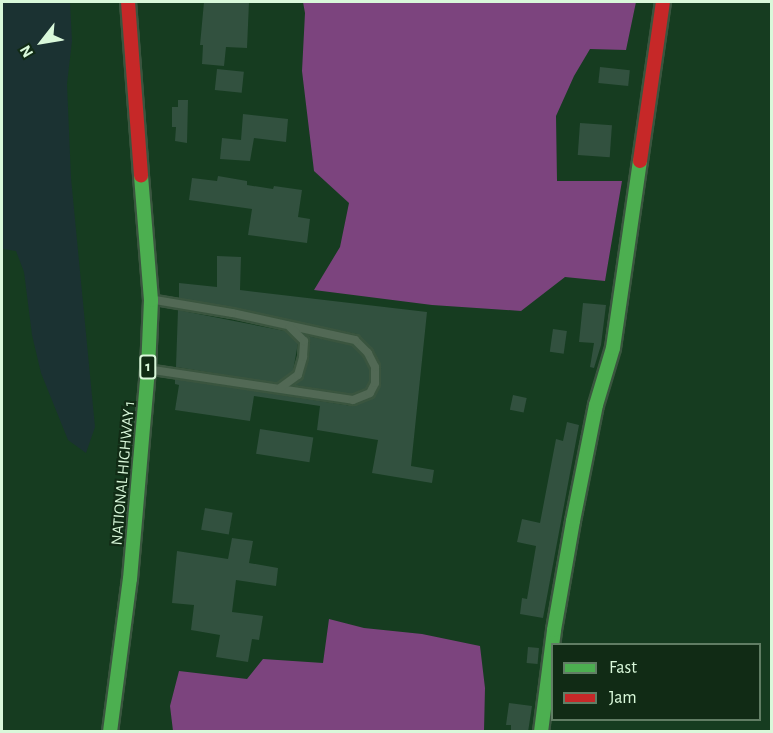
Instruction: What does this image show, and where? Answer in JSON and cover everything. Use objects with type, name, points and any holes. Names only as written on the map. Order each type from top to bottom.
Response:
[{"type":"main road","name":"NATIONAL HIGHWAY 1","points":[[110,732],[130,579],[148,369],[151,300],[128,2]]},
{"type":"main road","points":[[552,643],[596,405],[613,348],[663,2]]},
{"type":"main road","points":[[542,732],[551,656]]},
{"type":"lane","points":[[148,369],[353,400],[370,393],[375,383],[375,368],[372,360],[355,340],[288,325],[151,300]]},
{"type":"lane","points":[[280,388],[298,375],[303,357],[304,341],[288,325]]},
{"type":"shaded area","points":[[303,2],[636,2],[626,50],[590,49],[574,76],[556,116],[557,181],[622,181],[605,281],[565,277],[521,311],[432,305],[314,290],[340,247],[349,203],[314,171],[302,71],[305,13]]},
{"type":"shaded area","points":[[329,619],[364,628],[422,634],[480,646],[485,688],[484,731],[173,731],[170,706],[179,671],[247,679],[263,659],[323,663]]},
{"type":"water","points":[[2,2],[70,2],[72,41],[67,84],[71,178],[95,427],[86,453],[68,440],[41,373],[32,335],[24,272],[16,251],[2,249]]},
{"type":"building","points":[[204,2],[249,2],[247,48],[226,47],[224,66],[202,64],[203,45],[200,45]]},
{"type":"building","points":[[600,67],[630,70],[628,86],[598,83]]},
{"type":"building","points":[[217,69],[244,72],[242,93],[215,90]]},
{"type":"building","points":[[178,100],[188,100],[187,143],[175,141],[176,127],[172,127],[172,107],[178,107]]},
{"type":"building","points":[[243,114],[288,119],[286,142],[254,138],[250,161],[220,159],[222,138],[241,140]]},
{"type":"building","points":[[580,123],[612,125],[610,157],[578,155]]},
{"type":"building","points":[[218,176],[247,181],[247,185],[302,190],[298,217],[310,219],[307,243],[248,235],[252,209],[189,200],[192,178],[217,181]]},
{"type":"building","points":[[217,256],[241,257],[240,290],[427,312],[411,466],[434,470],[432,483],[372,473],[378,440],[317,430],[320,406],[254,396],[250,421],[175,410],[179,385],[175,384],[175,379],[352,406],[373,398],[381,385],[380,364],[372,349],[357,334],[179,298],[179,283],[217,287]]},
{"type":"building","points":[[583,303],[606,305],[601,345],[594,368],[590,367],[594,343],[579,342]]},
{"type":"building","points":[[178,310],[285,331],[298,343],[293,371],[277,383],[176,367]]},
{"type":"building","points":[[553,329],[567,331],[564,354],[550,352]]},
{"type":"building","points":[[307,336],[352,345],[369,368],[369,382],[366,388],[352,394],[294,385],[303,377],[309,358],[310,341]]},
{"type":"building","points":[[513,395],[527,398],[524,413],[510,410]]},
{"type":"building","points":[[567,422],[579,425],[543,618],[520,614],[522,598],[527,599],[536,546],[517,542],[522,519],[540,523],[556,439],[563,441]]},
{"type":"building","points":[[260,429],[313,437],[309,462],[256,454]]},
{"type":"building","points":[[205,508],[233,513],[229,535],[201,530]]},
{"type":"building","points":[[232,538],[253,541],[249,563],[278,568],[276,586],[236,580],[232,612],[263,616],[259,640],[252,639],[248,662],[216,657],[220,635],[191,630],[194,605],[172,603],[177,551],[228,559]]},
{"type":"building","points":[[528,647],[539,648],[538,664],[527,663]]},
{"type":"building","points":[[509,703],[532,706],[528,732],[511,732],[511,725],[506,725]]},
{"type":"traffic: fast","points":[[552,643],[596,405],[613,348],[640,161]]},
{"type":"traffic: fast","points":[[110,732],[130,579],[148,369],[151,300],[141,176]]},
{"type":"traffic: fast","points":[[541,732],[551,654]]},
{"type":"traffic: jam","points":[[128,2],[141,176]]},
{"type":"traffic: jam","points":[[640,161],[663,2]]}]
